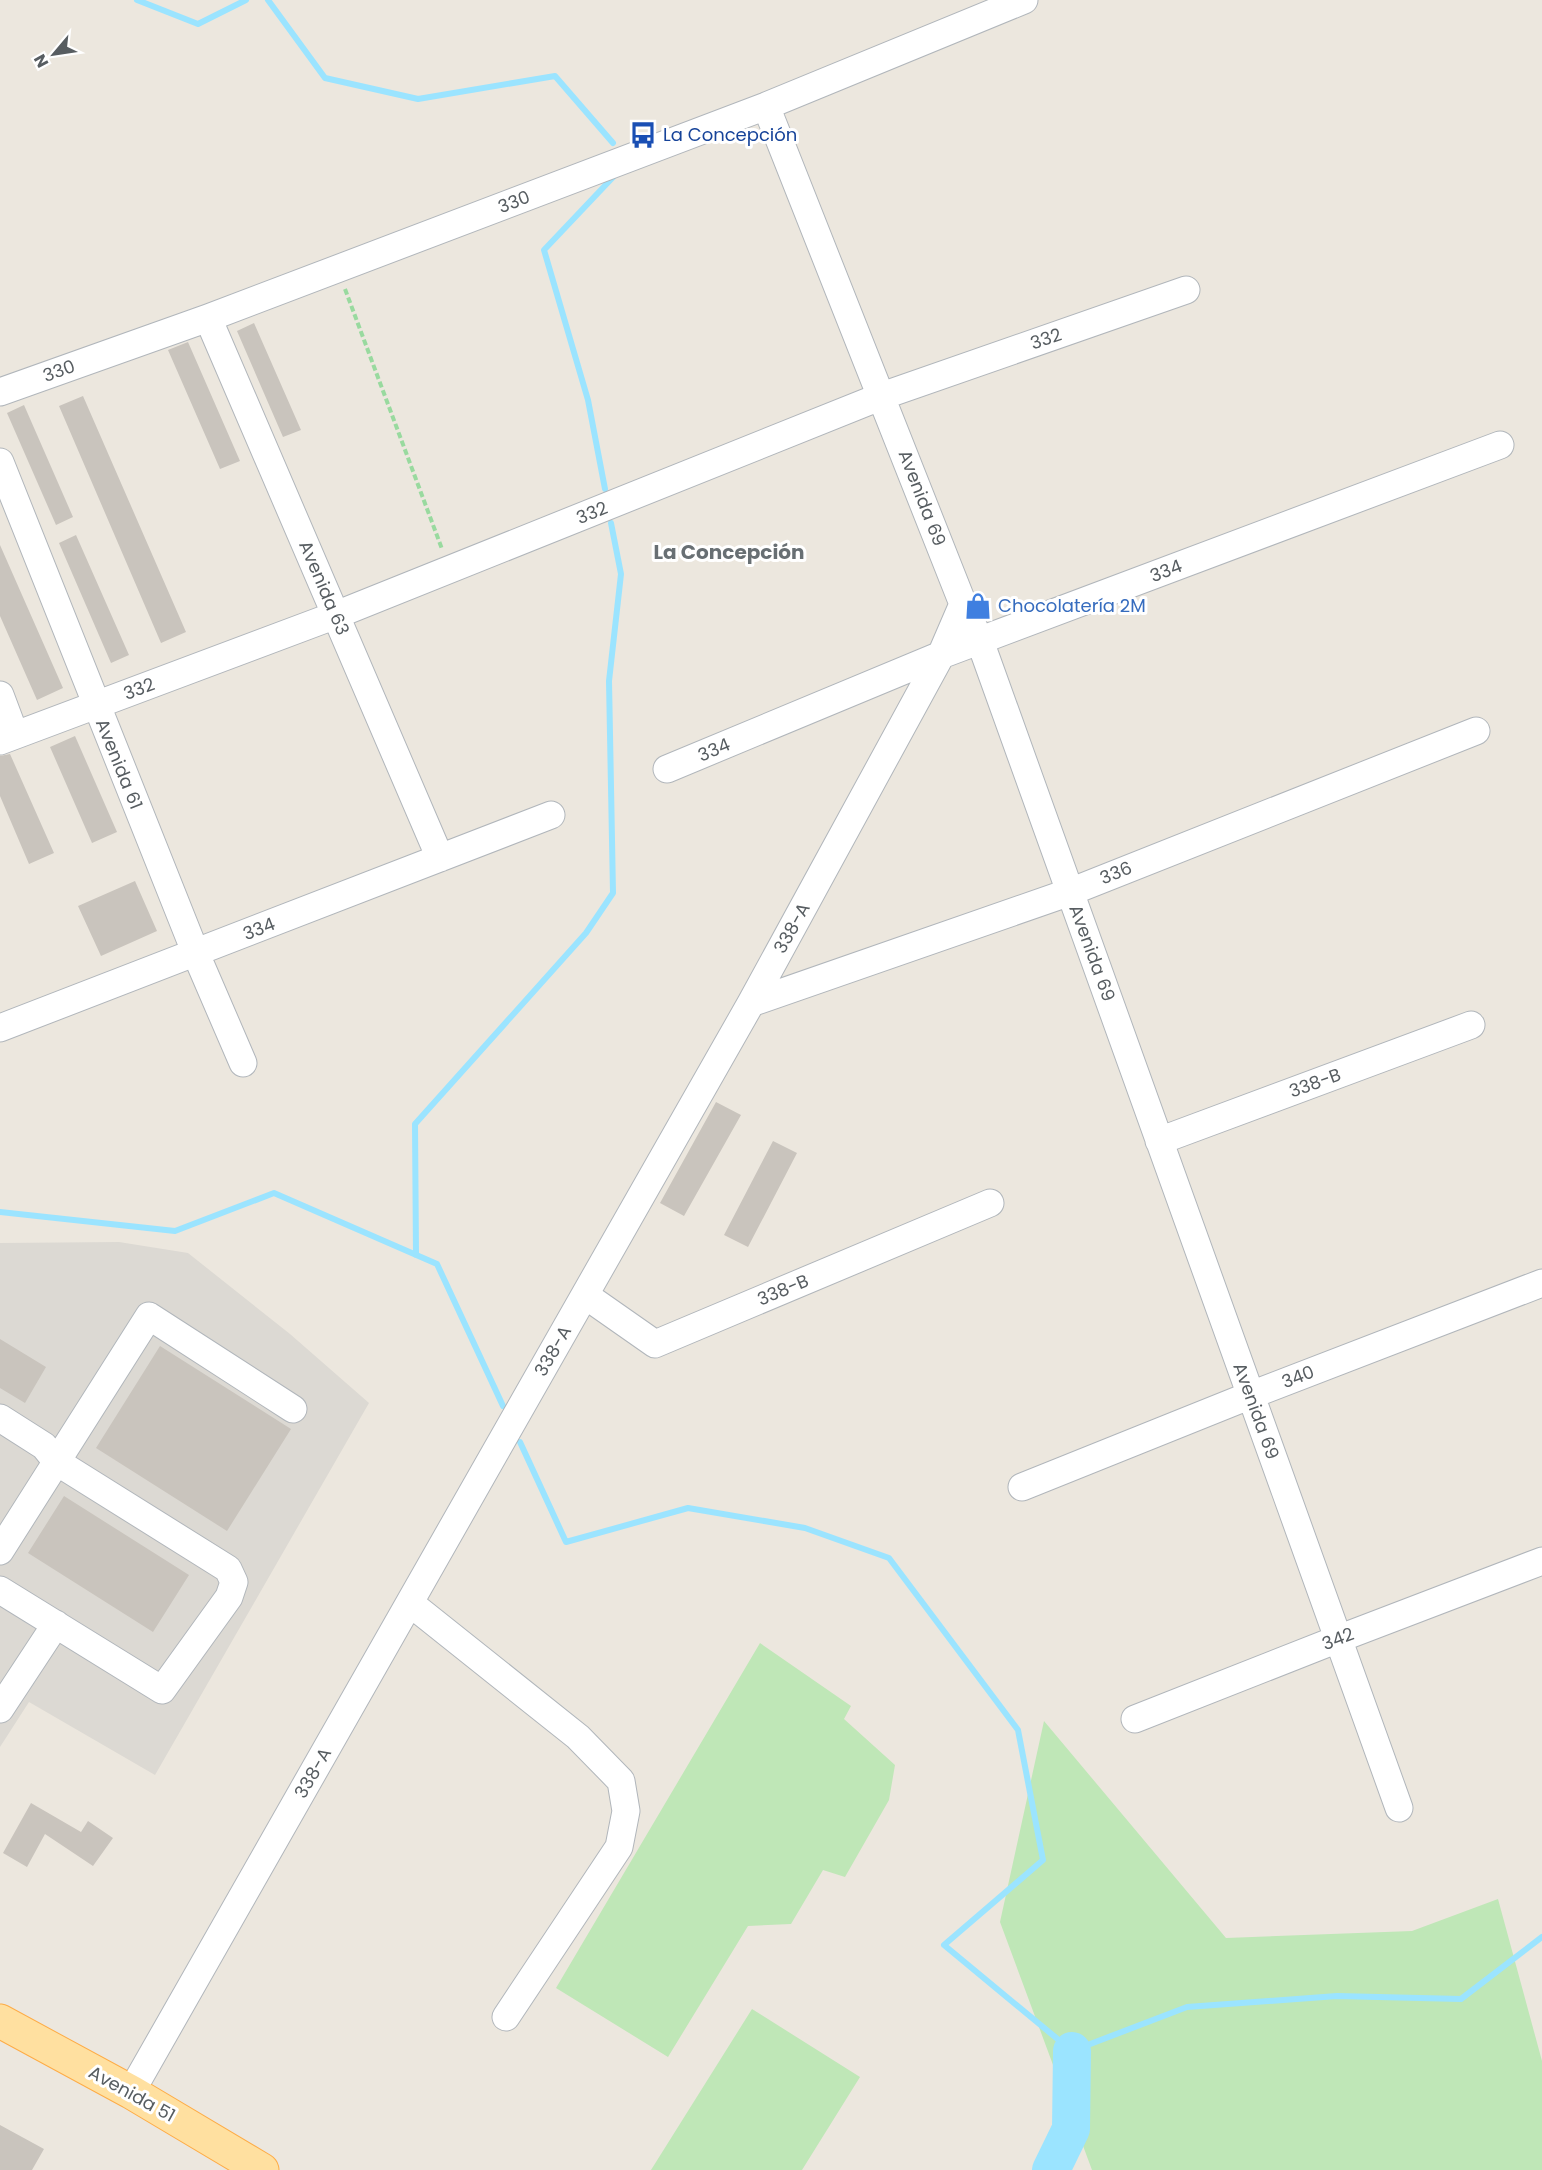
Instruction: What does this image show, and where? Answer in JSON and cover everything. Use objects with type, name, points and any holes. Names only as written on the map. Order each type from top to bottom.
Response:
[{"type":"main road","name":"Avenida 51","points":[[0,2021],[131,2092],[262,2170]]},
{"type":"street","name":"330","points":[[0,392],[208,318],[766,106],[1024,0]]},
{"type":"street","name":"Avenida 69","points":[[766,106],[963,604],[980,641],[1399,1808]]},
{"type":"street","name":"332","points":[[8,738],[336,615],[882,396],[1186,290]]},
{"type":"street","name":"Avenida 63","points":[[208,318],[440,858]]},
{"type":"street","name":"334","points":[[667,770],[940,655],[1500,445]]},
{"type":"street","name":"Avenida 61","points":[[0,462],[196,954],[243,1063]]},
{"type":"street","name":"338-A","points":[[131,2092],[752,1003],[940,655],[963,604]]},
{"type":"street","points":[[0,694],[8,738]]},
{"type":"street","name":"336","points":[[752,1003],[1070,892],[1476,731]]},
{"type":"street","name":"334","points":[[0,1028],[551,815]]},
{"type":"street","name":"338-B","points":[[1159,1141],[1471,1025]]},
{"type":"street","name":"338-B","points":[[585,1295],[655,1344],[990,1203]]},
{"type":"street","name":"340","points":[[1022,1487],[1251,1395],[1542,1283]]},
{"type":"street","points":[[0,1551],[149,1316],[293,1408]]},
{"type":"street","points":[[0,1418],[44,1446],[57,1462],[228,1569],[234,1582],[229,1597],[162,1690],[0,1590]]},
{"type":"street","name":"342","points":[[1136,1719],[1338,1638],[1542,1561]]},
{"type":"street","points":[[410,1603],[578,1737],[621,1781],[626,1811],[619,1847],[506,2017]]},
{"type":"street","points":[[0,1709],[56,1624]]},
{"type":"path","points":[[337,269],[450,570]]},
{"type":"shaded area","points":[[119,1242],[188,1253],[290,1334],[369,1403],[155,1775],[29,1702],[0,1747],[0,1243]]},
{"type":"green space","points":[[760,1643],[851,1706],[844,1719],[895,1765],[889,1800],[845,1877],[823,1870],[791,1924],[748,1926],[668,2057],[556,1988]]},
{"type":"green space","points":[[1044,1721],[1226,1938],[1412,1931],[1498,1899],[1542,2061],[1542,2170],[1092,2170],[1000,1922]]},
{"type":"green space","points":[[752,2009],[860,2077],[802,2170],[651,2170]]},
{"type":"building","points":[[254,323],[301,430],[283,437],[237,331]]},
{"type":"building","points":[[188,342],[240,461],[220,469],[168,350]]},
{"type":"building","points":[[83,396],[186,632],[161,643],[59,406]]},
{"type":"building","points":[[24,405],[73,517],[56,525],[7,413]]},
{"type":"building","points":[[76,535],[129,655],[111,663],[59,543]]},
{"type":"building","points":[[0,545],[63,688],[37,700],[0,616]]},
{"type":"building","points":[[75,736],[117,832],[92,843],[50,747]]},
{"type":"building","points":[[10,754],[54,853],[29,864],[0,796],[0,756]]},
{"type":"building","points":[[135,881],[157,931],[101,956],[78,906]]},
{"type":"building","points":[[716,1102],[741,1115],[684,1216],[660,1203]]},
{"type":"building","points":[[773,1141],[797,1153],[748,1247],[724,1235]]},
{"type":"building","points":[[0,1339],[46,1367],[25,1403],[0,1388]]},
{"type":"building","points":[[160,1346],[291,1429],[227,1531],[96,1448]]},
{"type":"building","points":[[64,1496],[189,1575],[153,1632],[28,1553]]},
{"type":"building","points":[[31,1803],[81,1832],[88,1821],[113,1838],[93,1866],[45,1834],[27,1867],[3,1853]]},
{"type":"building","points":[[0,2125],[44,2149],[32,2170],[0,2170]]},
{"type":"waterway","points":[[137,0],[198,24],[246,0]]},
{"type":"waterway","points":[[268,0],[325,78],[418,99],[555,76],[613,143]]},
{"type":"waterway","points":[[605,489],[588,400],[544,250],[616,174]]},
{"type":"waterway","points":[[416,1255],[415,1124],[586,933],[613,893],[609,681],[621,574],[611,523]]},
{"type":"waterway","points":[[0,1212],[175,1231],[274,1193],[437,1264],[503,1406]]},
{"type":"waterway","points":[[520,1442],[566,1542],[688,1508],[805,1528],[889,1558],[1018,1730],[1043,1860],[944,1945],[1072,2051],[1187,2007],[1337,1996],[1461,1999],[1542,1937]]},
{"type":"waterway","points":[[1051,2170],[1071,2129],[1072,2051]]},
{"type":"place","name":"La Concepción","points":[[643,135]]},
{"type":"place","name":"Chocolatería 2M","points":[[978,606]]},
{"type":"district","name":"La Concepción","points":[[729,552]]}]
